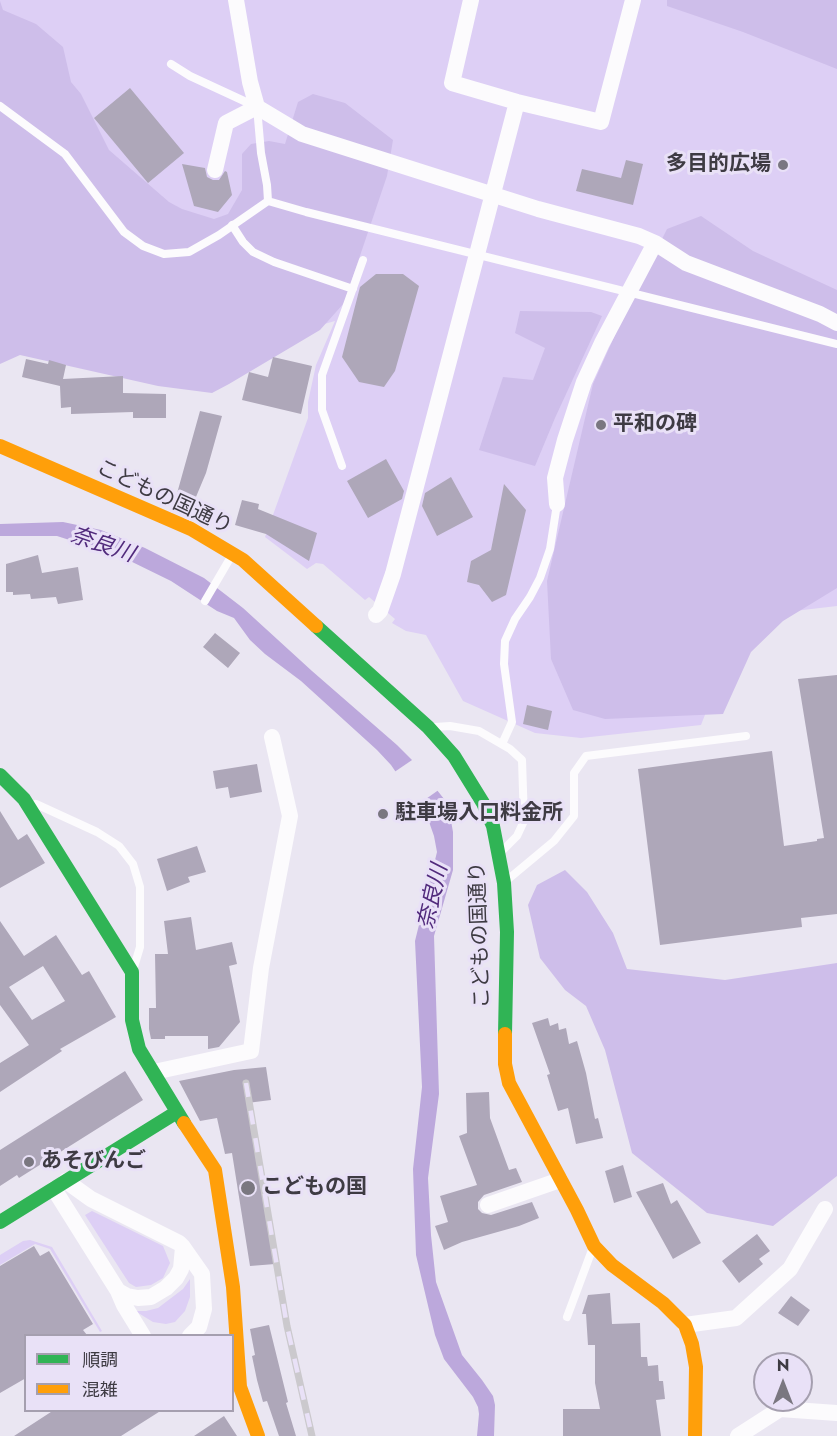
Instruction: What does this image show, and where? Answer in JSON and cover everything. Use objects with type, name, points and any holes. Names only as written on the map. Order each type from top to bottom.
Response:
[{"type":"main road","name":"こどもの国通り","points":[[0,446],[191,529],[233,554],[260,575],[428,727],[454,756],[479,796],[493,826],[500,853],[507,932],[505,1064],[509,1083],[594,1246],[612,1265],[663,1303],[685,1325],[692,1344],[696,1367],[695,1436]]},
{"type":"main road","points":[[0,775],[24,799],[132,972],[132,1020],[139,1049],[215,1170],[233,1287],[240,1387],[258,1436]]},
{"type":"main road","points":[[0,1222],[177,1112]]},
{"type":"street","points":[[236,0],[250,82],[257,107],[302,134],[493,196],[620,230],[655,243],[686,263],[820,314],[837,323]]},
{"type":"street","points":[[471,0],[452,83],[517,102],[602,122],[633,0]]},
{"type":"street","points":[[376,615],[380,611],[393,574],[517,102]]},
{"type":"street","points":[[215,170],[226,123],[257,107]]},
{"type":"street","points":[[556,504],[555,478],[584,382],[655,243]]},
{"type":"street","points":[[154,1072],[251,1052],[261,968],[290,816],[272,737]]},
{"type":"street","points":[[488,1205],[560,1180]]},
{"type":"street","points":[[60,1185],[183,1247],[202,1274],[204,1309],[199,1327],[191,1334]]},
{"type":"street","points":[[60,1185],[124,1305],[142,1334]]},
{"type":"street","points":[[685,1325],[736,1318],[790,1269],[825,1209]]},
{"type":"street","points":[[118,1291],[138,1298],[151,1297],[166,1288],[181,1269],[183,1247]]},
{"type":"street","points":[[738,1436],[780,1409],[837,1413]]},
{"type":"lane","points":[[171,64],[190,76],[257,107],[268,201]]},
{"type":"lane","points":[[0,106],[65,154],[124,232],[143,246],[164,254],[189,252],[268,201],[837,344]]},
{"type":"lane","points":[[232,225],[253,252],[274,262],[353,289]]},
{"type":"lane","points":[[342,466],[322,410],[322,375],[363,260]]},
{"type":"lane","points":[[502,744],[512,722],[504,664],[505,641],[515,619],[540,579],[550,549],[556,504]]},
{"type":"lane","points":[[205,601],[233,554]]},
{"type":"lane","points":[[428,727],[450,726],[479,731],[502,744],[522,760],[524,821],[517,836],[500,853]]},
{"type":"lane","points":[[504,883],[554,841],[574,816],[574,773],[586,756],[746,736]]},
{"type":"lane","points":[[24,799],[97,832],[119,846],[133,864],[140,887],[140,947],[132,972]]},
{"type":"lane","points":[[567,1317],[594,1246]]},
{"type":"shaded area","points":[[0,0],[837,0],[837,606],[743,617],[701,725],[581,738],[535,733],[463,701],[426,635],[406,631],[392,623],[395,619],[369,597],[365,600],[323,564],[316,563],[307,569],[265,537],[308,418],[308,402],[316,365],[335,321],[161,370],[0,326]]},
{"type":"shaded area","points":[[667,0],[837,0],[837,69],[743,32],[667,6]]},
{"type":"shaded area","points":[[0,1],[3,10],[36,24],[63,47],[71,82],[81,94],[109,150],[169,202],[182,209],[214,219],[228,214],[242,190],[242,154],[251,144],[269,141],[285,144],[298,102],[313,94],[345,103],[393,140],[387,176],[344,303],[320,330],[212,393],[158,386],[20,355],[0,364]]},
{"type":"shaded area","points":[[701,216],[753,251],[837,290],[837,588],[783,621],[751,652],[723,714],[605,719],[573,710],[551,659],[547,581],[593,384],[667,229]]},
{"type":"shaded area","points":[[520,311],[591,312],[602,316],[535,466],[479,450],[503,377],[533,380],[545,348],[515,333]]},
{"type":"shaded area","points":[[565,870],[587,892],[613,933],[627,969],[725,980],[837,963],[837,1176],[773,1226],[707,1213],[632,1153],[605,1050],[586,1006],[565,990],[540,958],[528,905],[537,885]]},
{"type":"shaded area","points":[[92,1211],[163,1246],[170,1263],[163,1278],[151,1285],[136,1287],[129,1283],[85,1215]]},
{"type":"shaded area","points":[[30,1240],[52,1247],[102,1331],[100,1332],[50,1249],[35,1244],[0,1265],[0,1255],[23,1241]]},
{"type":"shaded area","points":[[190,1279],[190,1297],[185,1311],[175,1322],[166,1324],[153,1322],[135,1311],[158,1308],[183,1289]]},
{"type":"water","name":"奈良川","points":[[63,522],[101,530],[145,548],[204,578],[243,608],[397,745],[418,766],[448,804],[453,832],[453,870],[434,936],[439,1094],[428,1178],[431,1235],[436,1282],[462,1355],[493,1396],[494,1436],[477,1436],[478,1407],[444,1359],[435,1335],[416,1255],[413,1169],[422,1087],[415,941],[437,852],[428,819],[391,765],[377,750],[301,681],[265,654],[250,640],[234,618],[217,611],[171,581],[122,557],[57,536],[0,536],[0,524]]},
{"type":"pier","points":[[415,758],[440,789],[416,806],[393,773]]},
{"type":"building","points":[[130,88],[184,153],[148,183],[94,118]]},
{"type":"building","points":[[626,160],[643,164],[633,205],[576,191],[582,169],[621,178]]},
{"type":"building","points":[[182,164],[205,168],[207,177],[213,180],[219,180],[225,171],[227,172],[232,195],[218,212],[194,206]]},
{"type":"building","points":[[376,274],[403,274],[419,286],[395,371],[384,387],[359,382],[342,357],[360,287]]},
{"type":"building","points":[[273,357],[312,366],[301,414],[242,400],[249,372],[268,377]]},
{"type":"building","points":[[26,359],[48,364],[49,360],[66,365],[63,379],[123,376],[123,393],[166,394],[166,418],[133,418],[133,412],[71,414],[71,407],[61,408],[60,386],[22,377]]},
{"type":"building","points":[[200,411],[222,416],[206,473],[193,504],[176,497]]},
{"type":"building","points":[[386,459],[404,491],[402,499],[368,518],[347,481]]},
{"type":"building","points":[[451,477],[473,517],[437,536],[422,506],[425,493]]},
{"type":"building","points":[[504,484],[526,510],[506,595],[492,602],[479,585],[467,582],[471,561],[491,550]]},
{"type":"building","points":[[242,500],[259,504],[258,509],[317,533],[309,561],[266,534],[235,525]]},
{"type":"building","points":[[38,555],[42,573],[78,567],[83,600],[58,604],[56,597],[31,599],[30,594],[13,595],[13,592],[6,592],[6,564]]},
{"type":"building","points":[[215,633],[240,653],[228,668],[203,647]]},
{"type":"building","points":[[837,675],[837,914],[801,918],[802,927],[660,945],[638,769],[772,751],[784,846],[824,838],[798,679]]},
{"type":"building","points":[[527,705],[552,711],[548,730],[523,724]]},
{"type":"building","points":[[257,764],[262,792],[230,798],[228,787],[216,789],[213,771]]},
{"type":"building","points":[[0,811],[18,840],[27,834],[45,863],[0,888]]},
{"type":"building","points":[[197,846],[206,872],[188,877],[190,882],[167,891],[157,859]]},
{"type":"building","points":[[191,917],[196,950],[232,942],[237,964],[229,966],[240,1022],[219,1047],[208,1049],[208,1036],[165,1036],[165,1039],[151,1039],[149,1029],[149,1008],[156,1008],[155,954],[168,954],[164,921]]},
{"type":"building","points":[[0,921],[24,956],[56,935],[82,975],[89,971],[116,1017],[60,1049],[62,1051],[0,1092],[0,1063],[29,1045],[0,1005]],"holes":[[[43,966],[65,1001],[32,1020],[9,987]]]},
{"type":"building","points":[[548,1018],[550,1026],[558,1023],[559,1030],[566,1028],[569,1044],[577,1041],[595,1119],[598,1118],[603,1138],[576,1144],[568,1108],[558,1111],[547,1075],[550,1074],[532,1023]]},
{"type":"building","points":[[266,1067],[271,1100],[247,1103],[275,1264],[250,1266],[232,1153],[225,1154],[217,1118],[200,1121],[179,1081],[234,1070]]},
{"type":"building","points":[[125,1071],[143,1100],[19,1178],[17,1175],[0,1186],[0,1150]]},
{"type":"building","points":[[489,1092],[490,1118],[509,1170],[516,1168],[522,1182],[484,1195],[478,1202],[478,1209],[482,1213],[491,1215],[532,1202],[539,1218],[462,1242],[444,1250],[435,1226],[448,1222],[440,1196],[477,1185],[459,1136],[467,1133],[466,1093]]},
{"type":"building","points":[[623,1165],[632,1197],[614,1203],[605,1171]]},
{"type":"building","points":[[663,1183],[671,1204],[677,1200],[701,1243],[673,1259],[636,1192]]},
{"type":"building","points":[[757,1234],[770,1251],[759,1259],[763,1264],[739,1283],[722,1261]]},
{"type":"building","points":[[34,1246],[40,1256],[49,1251],[93,1324],[83,1330],[86,1334],[24,1334],[24,1379],[0,1393],[0,1266]]},
{"type":"building","points":[[610,1293],[612,1324],[640,1323],[641,1357],[647,1357],[648,1366],[658,1365],[659,1381],[663,1381],[665,1399],[656,1400],[661,1436],[563,1436],[563,1409],[600,1409],[595,1383],[595,1345],[588,1345],[586,1314],[582,1314],[588,1295]]},
{"type":"building","points":[[791,1296],[810,1310],[798,1326],[778,1313]]},
{"type":"building","points":[[269,1325],[288,1402],[286,1403],[296,1436],[279,1436],[267,1401],[263,1402],[257,1380],[250,1329]]},
{"type":"building","points":[[51,1412],[159,1412],[121,1436],[14,1436]]},
{"type":"building","points":[[224,1416],[237,1436],[194,1436]]},
{"type":"railway","points":[[246,1083],[287,1326],[312,1436]]},
{"type":"traffic: fast","points":[[316,626],[428,727],[454,756],[483,803],[493,826],[504,883],[507,932],[505,1034]]},
{"type":"traffic: fast","points":[[0,775],[24,799],[132,972],[132,1020],[139,1049],[184,1123]]},
{"type":"traffic: fast","points":[[0,1222],[177,1112]]},
{"type":"traffic: slow","points":[[0,446],[191,529],[243,560],[316,626]]},
{"type":"traffic: slow","points":[[505,1034],[505,1064],[509,1083],[594,1246],[612,1265],[663,1303],[685,1325],[692,1344],[696,1367],[695,1436]]},
{"type":"traffic: slow","points":[[184,1123],[215,1170],[233,1287],[240,1387],[258,1436]]},
{"type":"place","name":"多目的広場","points":[[783,165]]},
{"type":"place","name":"平和の碑","points":[[601,425]]},
{"type":"place","name":"駐車場入口料金所","points":[[383,814]]},
{"type":"place","name":"あそびんご","points":[[29,1162]]},
{"type":"place","name":"こどもの国","points":[[248,1188]]}]
